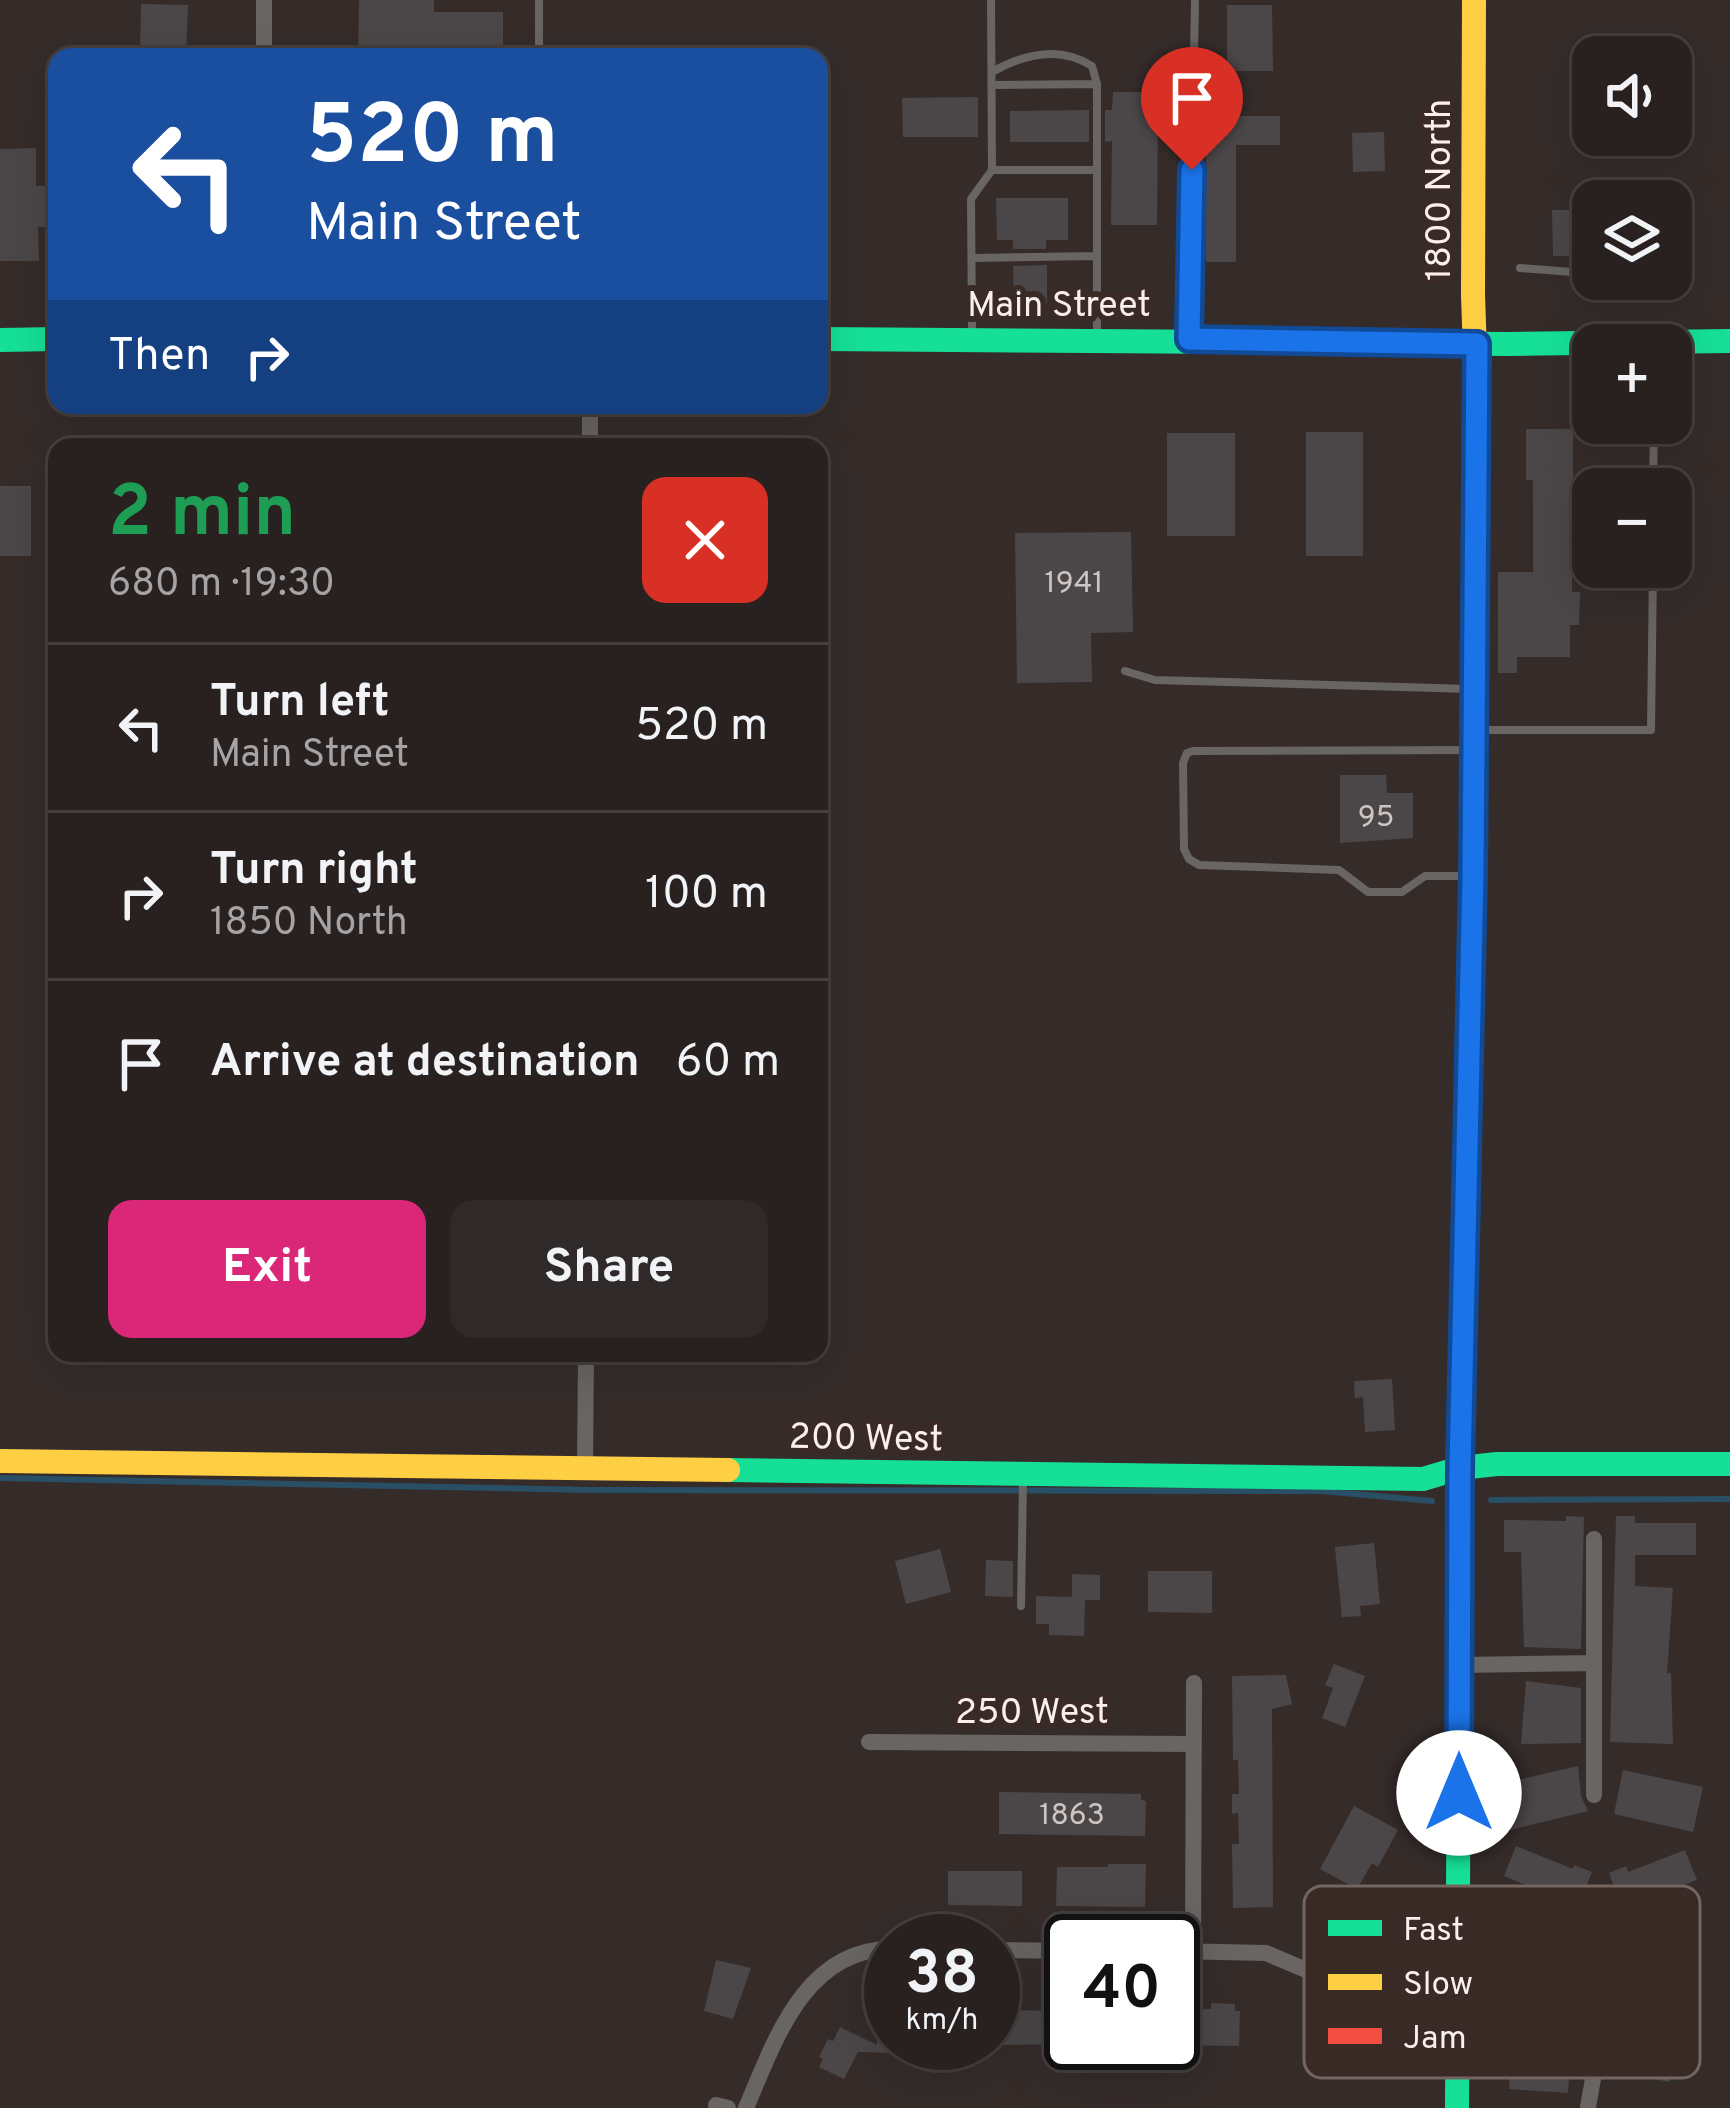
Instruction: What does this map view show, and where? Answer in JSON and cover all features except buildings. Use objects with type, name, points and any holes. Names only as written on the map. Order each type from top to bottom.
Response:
[{"type":"street","points":[[264,0],[264,48]]},
{"type":"street","name":"1800 North","points":[[1458,1886],[1460,1468],[1475,740],[1474,0]]},
{"type":"street","points":[[0,340],[48,339]]},
{"type":"street","name":"Main Street","points":[[828,339],[1572,344]]},
{"type":"street","name":"Main Street","points":[[1692,342],[1730,341]]},
{"type":"street","points":[[586,1362],[586,1467]]},
{"type":"street","name":"200 West","points":[[0,1461],[586,1467],[1023,1486],[1423,1479],[1497,1464],[1730,1464]]},
{"type":"street","points":[[1594,1539],[1594,1795]]},
{"type":"street","points":[[1460,1666],[1594,1664]]},
{"type":"street","points":[[1193,1914],[1194,1683]]},
{"type":"street","name":"250 West","points":[[869,1742],[1194,1744]]},
{"type":"street","points":[[1200,1952],[1266,1953],[1304,1969]]},
{"type":"street","points":[[746,2108],[784,2022],[812,1984],[842,1960],[864,1955]]},
{"type":"lane","points":[[539,0],[539,48]]},
{"type":"lane","points":[[973,339],[971,200],[992,170],[991,0]]},
{"type":"lane","points":[[1189,339],[1195,0]]},
{"type":"lane","points":[[992,72],[1022,55],[1074,54],[1092,66],[1097,84],[1097,339]]},
{"type":"lane","points":[[992,86],[1097,84]]},
{"type":"lane","points":[[992,170],[1097,170]]},
{"type":"lane","points":[[972,258],[1097,256]]},
{"type":"lane","points":[[1520,268],[1572,272]]},
{"type":"lane","points":[[1473,876],[1425,876],[1402,892],[1368,892],[1339,871],[1198,866],[1184,849],[1187,753],[1651,730],[1653,588]]},
{"type":"lane","points":[[1126,671],[1155,680],[1475,689]]},
{"type":"lane","points":[[1021,1606],[1023,1486]]},
{"type":"waterway","points":[[0,1478],[590,1490],[1322,1491],[1432,1501]]},
{"type":"waterway","points":[[1491,1500],[1730,1499]]},
{"type":"traffic: fast","points":[[0,340],[48,339]]},
{"type":"traffic: fast","points":[[828,339],[1730,341]]},
{"type":"traffic: fast","points":[[1458,1886],[1460,1468],[1475,750]]},
{"type":"traffic: fast","points":[[728,1470],[1423,1479],[1497,1464],[1730,1464]]},
{"type":"traffic: fast","points":[[1457,2078],[1457,2108]]},
{"type":"traffic: slow","points":[[1474,0],[1473,295],[1478,439]]},
{"type":"traffic: slow","points":[[0,1461],[728,1470]]},
{"type":"traffic: jam","points":[[1475,750],[1478,439]]},
{"type":"route","points":[[1192,170],[1189,339],[1477,344],[1459,1793]]}]
